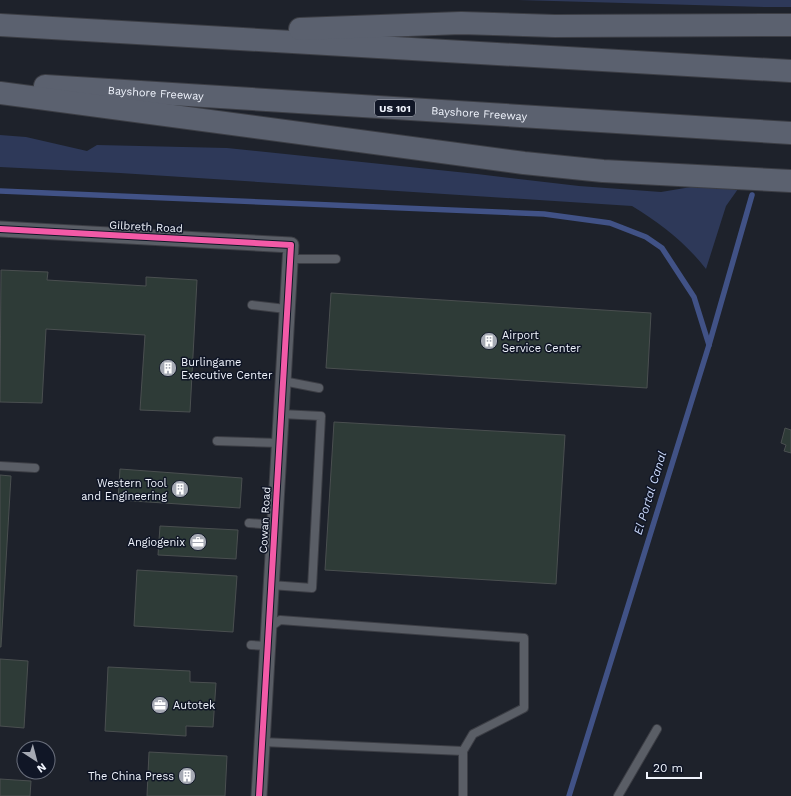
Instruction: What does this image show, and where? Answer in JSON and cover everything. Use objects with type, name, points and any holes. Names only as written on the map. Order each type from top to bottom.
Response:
[{"type":"highway","points":[[173,34],[461,23],[555,26],[791,25]]},
{"type":"highway","points":[[0,25],[791,71]]},
{"type":"highway","name":"Bayshore Freeway","points":[[0,83],[791,133]]},
{"type":"highway","points":[[0,93],[524,163],[603,171],[791,181]]},
{"type":"street","name":"Gilbreth Road","points":[[0,229],[291,252]]},
{"type":"street","name":"Cowan Road","points":[[259,796],[286,309],[291,252]]},
{"type":"lane","points":[[291,252],[336,259]]},
{"type":"lane","points":[[252,305],[286,309]]},
{"type":"lane","points":[[283,381],[319,388]]},
{"type":"lane","points":[[271,586],[312,588],[321,416],[281,414]]},
{"type":"lane","points":[[217,441],[279,444]]},
{"type":"lane","points":[[0,466],[35,468]]},
{"type":"lane","points":[[249,523],[275,524]]},
{"type":"lane","points":[[269,628],[280,620],[524,638],[524,708],[473,734],[463,751],[463,796]]},
{"type":"lane","points":[[251,646],[268,646]]},
{"type":"lane","points":[[618,796],[657,729]]},
{"type":"lane","points":[[262,742],[463,751]]},
{"type":"shaded area","points":[[518,0],[791,0],[791,7],[764,7]]},
{"type":"shaded area","points":[[0,135],[26,137],[87,151],[97,145],[227,148],[579,186],[661,192],[691,187],[738,189],[726,206],[706,269],[690,250],[672,234],[632,206],[120,173],[0,167]]},
{"type":"building","name":"Burlingame Executive Center","points":[[1,270],[48,272],[47,280],[146,286],[146,277],[197,280],[190,412],[140,410],[145,335],[46,329],[42,403],[0,402]]},
{"type":"building","name":"Airport Service Center","points":[[331,293],[651,313],[647,388],[326,368]]},
{"type":"building","points":[[334,422],[565,435],[556,584],[325,570]]},
{"type":"building","points":[[785,428],[791,430],[791,453],[784,451],[786,445],[781,443]]},
{"type":"building","name":"Western Tool and Engineering","points":[[120,469],[242,478],[240,508],[118,500]]},
{"type":"building","points":[[0,475],[11,476],[1,647],[0,647]]},
{"type":"building","name":"Angiogenix","points":[[160,526],[238,530],[236,559],[158,555]]},
{"type":"building","points":[[137,570],[237,576],[233,632],[134,626]]},
{"type":"building","points":[[0,659],[28,661],[24,728],[0,726]]},
{"type":"building","name":"Autotek","points":[[108,667],[190,671],[190,682],[216,683],[213,727],[186,726],[186,736],[105,731]]},
{"type":"building","name":"The China Press","points":[[149,752],[227,756],[225,796],[147,796]]},
{"type":"building","points":[[0,779],[31,781],[30,796],[0,796]]},
{"type":"waterway","points":[[0,191],[544,214],[610,223],[646,237],[662,248],[694,297],[709,345]]},
{"type":"waterway","name":"El Portal Canal","points":[[569,796],[709,345],[752,195]]},
{"type":"cycle path","points":[[0,229],[291,245],[259,796]]},
{"type":"place","name":"Airport Service Center","points":[[489,341]]},
{"type":"place","name":"Burlingame Executive Center","points":[[168,368]]},
{"type":"place","name":"Western Tool and Engineering","points":[[180,489]]},
{"type":"place","name":"Angiogenix","points":[[198,542]]},
{"type":"place","name":"Autotek","points":[[160,705]]},
{"type":"place","name":"The China Press","points":[[187,776]]}]
